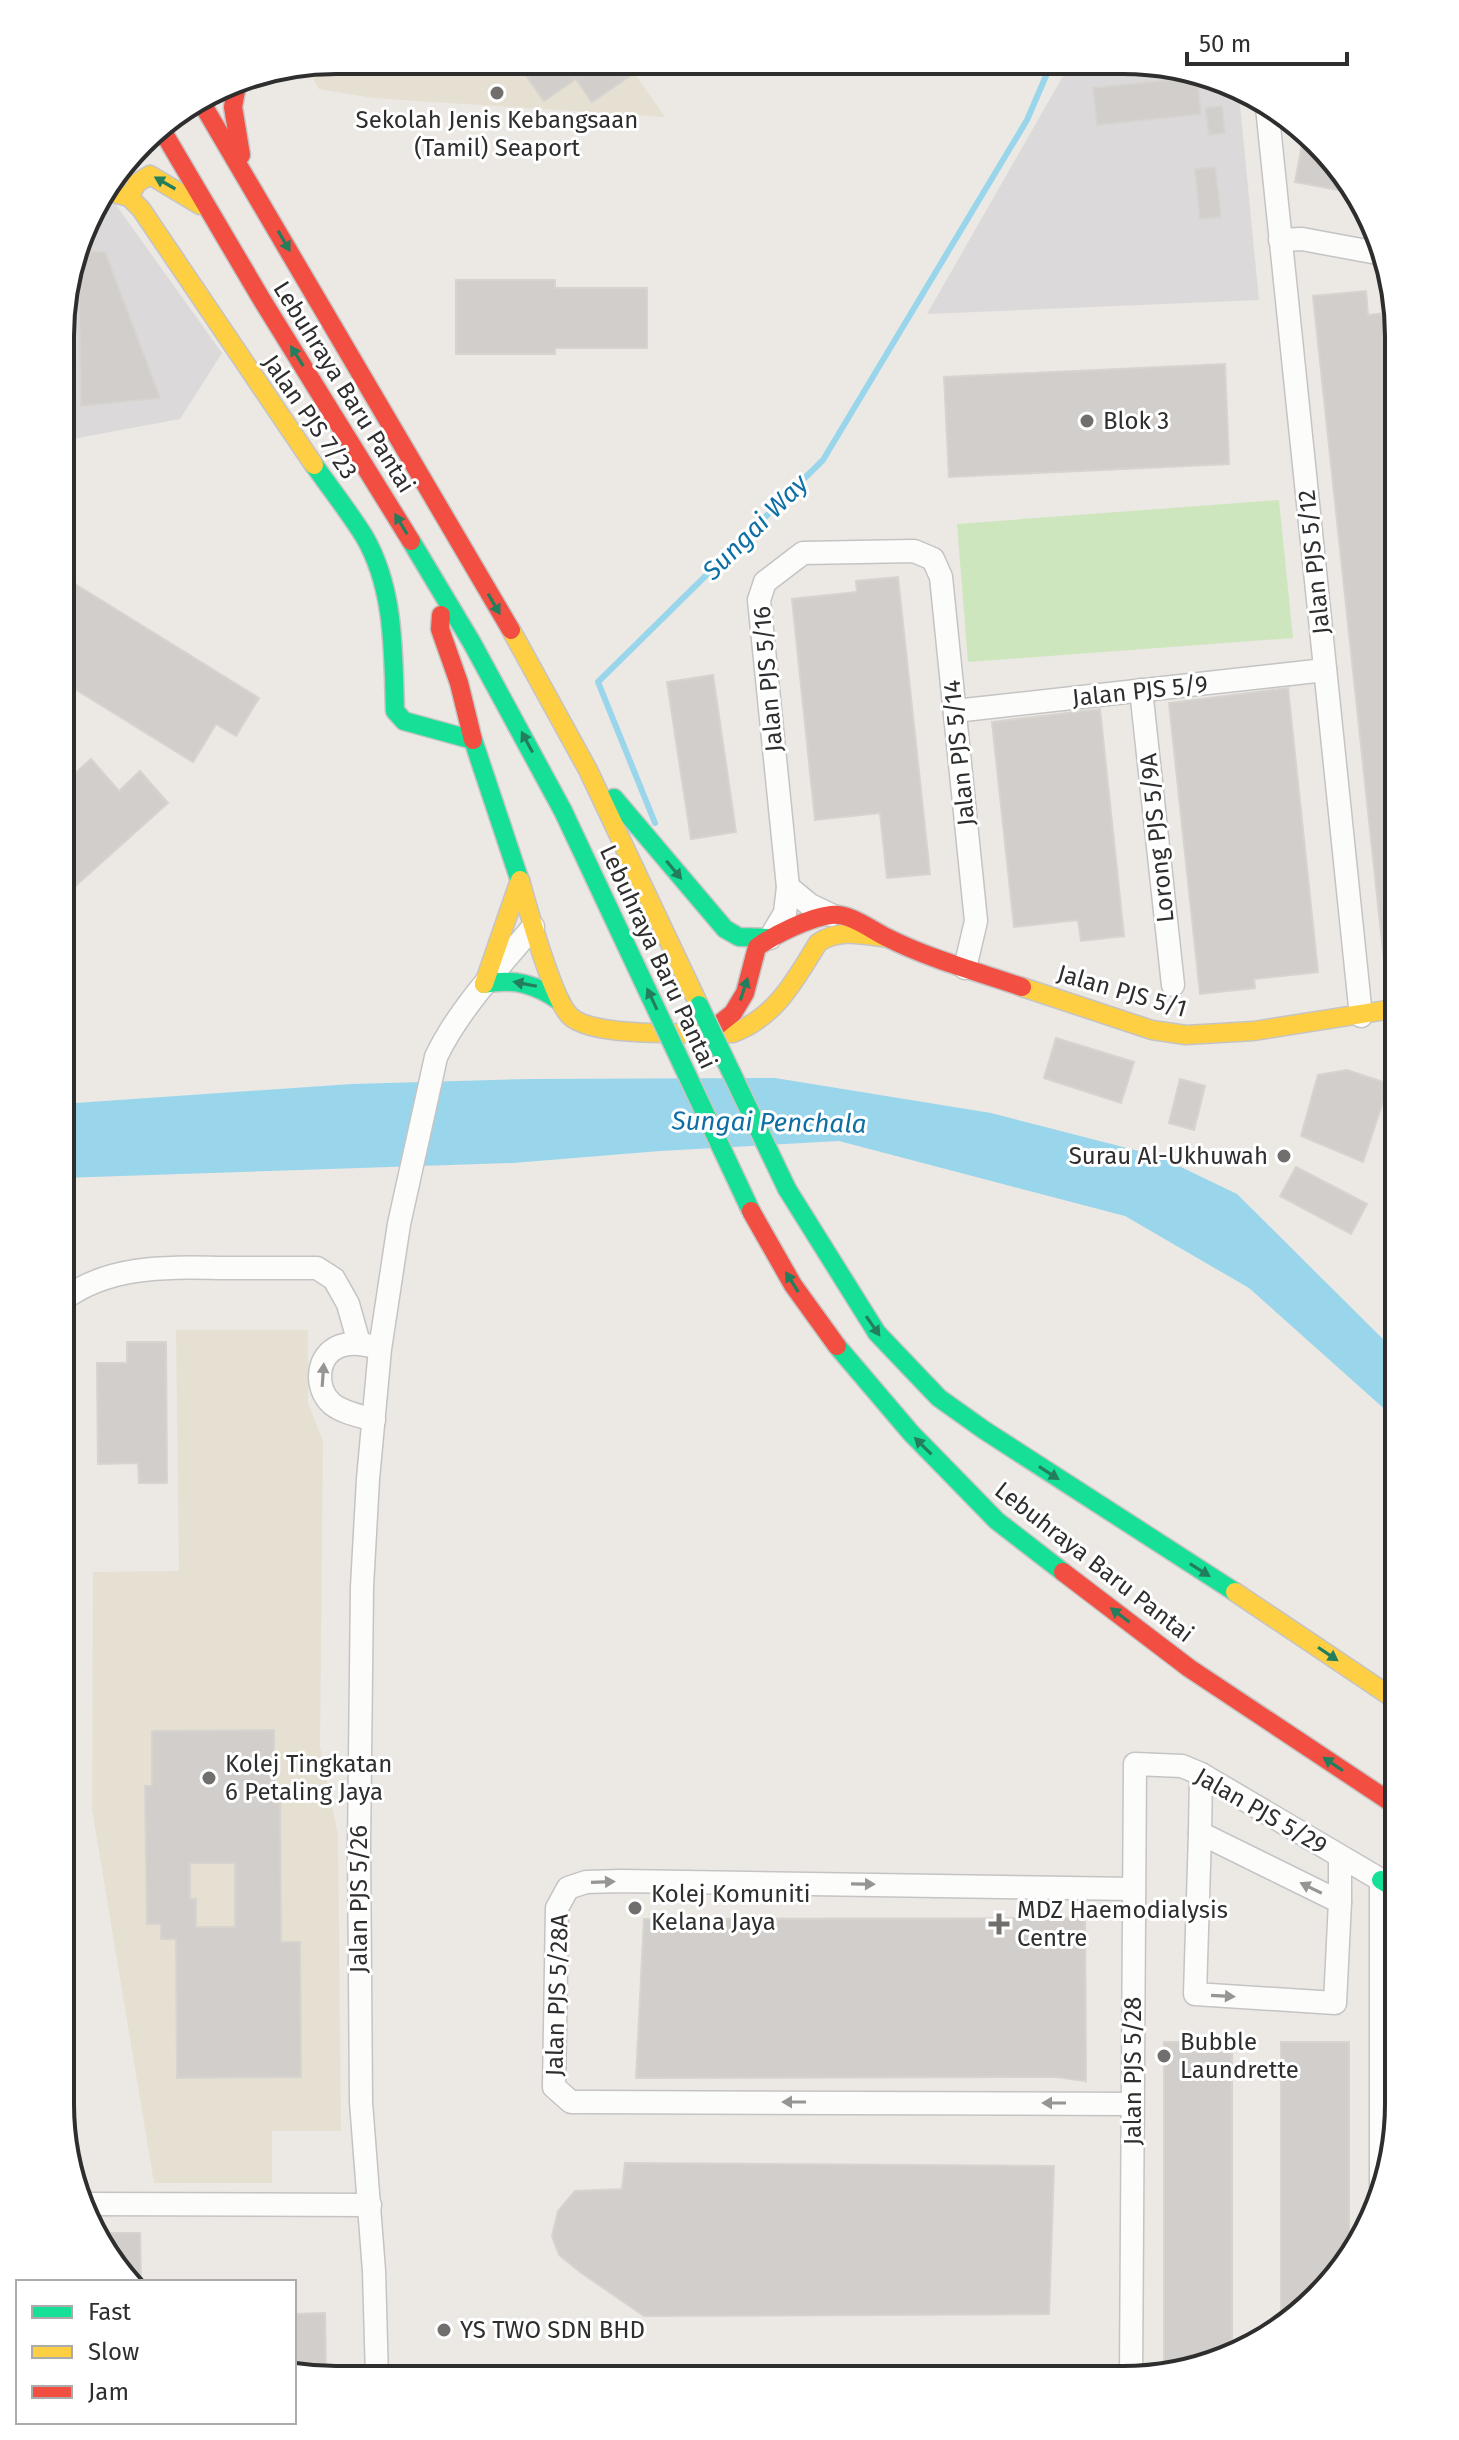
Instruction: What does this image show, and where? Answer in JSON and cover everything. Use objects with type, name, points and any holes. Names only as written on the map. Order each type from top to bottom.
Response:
[{"type":"main road","points":[[235,95],[233,107],[245,174]]},
{"type":"main road","name":"Lebuhraya Baru Pantai","points":[[205,109],[457,535],[588,770],[787,1189],[877,1333],[939,1398],[984,1430],[1384,1692]]},
{"type":"main road","name":"Lebuhraya Baru Pantai","points":[[166,137],[206,209],[442,591],[506,703],[563,811],[752,1212],[793,1285],[837,1346],[911,1433],[997,1521],[1189,1668],[1384,1798]]},
{"type":"main road","points":[[116,194],[129,197],[137,183],[150,175],[206,209]]},
{"type":"main road","name":"Jalan PJS 7/23","points":[[129,197],[141,209],[365,538],[386,590],[393,642],[395,711],[404,721],[473,740]]},
{"type":"main road","points":[[442,591],[440,629],[533,927],[561,1002]]},
{"type":"main road","points":[[588,770],[725,929],[739,937],[770,938],[789,948],[794,957],[794,984]]},
{"type":"main road","points":[[484,984],[520,880]]},
{"type":"main road","points":[[707,1034],[733,1013],[745,993],[757,947],[770,938],[831,915]]},
{"type":"main road","name":"Jalan PJS 5/1","points":[[831,915],[866,925],[888,938],[965,968],[1152,1030],[1179,1036],[1211,1037],[1385,1011]]},
{"type":"main road","name":"Jalan PJS 5/1","points":[[484,984],[501,980],[540,987],[561,1002],[570,1016],[590,1027],[611,1031],[733,1033],[752,1026],[786,996],[825,936],[845,933],[888,938]]},
{"type":"street","name":"Jalan PJS 5/12","points":[[1268,119],[1361,1016]]},
{"type":"street","points":[[1280,240],[1302,239],[1371,252]]},
{"type":"street","name":"Jalan PJS 5/14","points":[[914,551],[933,559],[941,577],[976,921],[965,968]]},
{"type":"street","name":"Jalan PJS 5/16","points":[[770,938],[785,913],[788,887],[759,600],[765,582],[803,553],[914,551]]},
{"type":"street","name":"Jalan PJS 5/9","points":[[955,711],[1325,670]]},
{"type":"street","name":"Lorong PJS 5/9A","points":[[1141,690],[1173,985]]},
{"type":"street","points":[[788,887],[810,905],[831,915]]},
{"type":"street","name":"Jalan PJS 5/26","points":[[377,2366],[370,2205],[361,2102],[359,1706],[362,1587],[374,1420],[370,1346],[436,1057],[484,984],[533,927]]},
{"type":"street","points":[[74,1291],[134,1270],[176,1267],[317,1268],[334,1279],[370,1346],[340,1346],[331,1352],[324,1360],[320,1382],[323,1393],[338,1408],[374,1420]]},
{"type":"street","name":"Jalan PJS 5/29","points":[[1135,1764],[1182,1766],[1201,1774],[1384,1882]]},
{"type":"street","name":"Jalan PJS 5/28","points":[[1131,2366],[1135,1764]]},
{"type":"street","points":[[1201,1774],[1195,1994],[1335,2003],[1340,1857]]},
{"type":"street","points":[[1200,1833],[1340,1902]]},
{"type":"street","name":"Jalan PJS 5/28A","points":[[1132,2104],[571,2102],[554,2087],[557,1908],[568,1888],[586,1882],[621,1881],[1134,1889]]},
{"type":"street","points":[[1383,2130],[1384,2094]]},
{"type":"street","points":[[94,2204],[370,2205]]},
{"type":"shaded area","name":"Sekolah Jenis Kebangsaan (Tamil) Seaport","points":[[635,74],[665,117],[373,98],[319,89],[311,75]]},
{"type":"shaded area","points":[[1064,74],[1157,76],[1191,83],[1240,102],[1259,300],[927,314]]},
{"type":"shaded area","points":[[112,200],[222,353],[180,419],[74,439],[76,302],[88,252]]},
{"type":"shaded area","name":"Kolej Tingkatan 6 Petaling Jaya","points":[[176,1330],[308,1330],[308,1403],[323,1441],[320,1747],[338,1835],[341,2131],[272,2131],[272,2183],[154,2183],[92,1809],[93,1572],[179,1571]]},
{"type":"green space","points":[[1279,500],[1293,638],[968,662],[957,524]]},
{"type":"water","name":"Sungai Penchala","points":[[775,1078],[991,1113],[1158,1156],[1237,1194],[1384,1341],[1384,1409],[1249,1288],[1125,1216],[839,1141],[513,1163],[74,1178],[74,1103],[352,1084],[530,1079]]},
{"type":"building","points":[[525,74],[630,76],[592,102],[576,79],[544,101]]},
{"type":"building","points":[[1174,79],[1191,83],[1198,85],[1201,114],[1097,125],[1093,88]]},
{"type":"building","points":[[1222,106],[1225,133],[1209,135],[1205,108]]},
{"type":"building","points":[[1302,146],[1340,190],[1295,182]]},
{"type":"building","points":[[1215,167],[1221,217],[1200,219],[1195,169]]},
{"type":"building","points":[[88,251],[105,252],[160,398],[81,406],[79,287]]},
{"type":"building","points":[[456,280],[555,280],[555,288],[647,288],[647,348],[555,348],[555,354],[456,354]]},
{"type":"building","points":[[1366,291],[1368,315],[1383,313],[1384,319],[1385,967],[1313,296]]},
{"type":"building","name":"Blok 3","points":[[1225,364],[1229,464],[949,477],[944,377]]},
{"type":"building","points":[[898,577],[930,874],[887,878],[880,813],[815,820],[792,599],[857,592],[856,581]]},
{"type":"building","points":[[74,586],[259,698],[236,736],[216,724],[193,762],[74,688]]},
{"type":"building","points":[[713,675],[736,832],[691,839],[667,682]]},
{"type":"building","points":[[1288,688],[1318,972],[1254,979],[1255,988],[1200,994],[1169,703]]},
{"type":"building","points":[[1100,709],[1124,936],[1081,941],[1078,920],[1014,927],[992,722]]},
{"type":"building","points":[[91,759],[119,791],[140,771],[168,803],[74,887],[74,774]]},
{"type":"building","points":[[1056,1038],[1134,1062],[1121,1103],[1044,1078]]},
{"type":"building","points":[[1347,1070],[1385,1083],[1385,1097],[1363,1162],[1301,1136],[1318,1075]]},
{"type":"building","points":[[1180,1079],[1205,1086],[1194,1130],[1169,1123]]},
{"type":"building","points":[[1296,1167],[1367,1204],[1351,1234],[1280,1196]]},
{"type":"building","points":[[127,1342],[166,1342],[167,1483],[139,1483],[138,1463],[98,1464],[97,1363],[127,1363]]},
{"type":"building","points":[[274,1730],[274,1799],[280,1799],[281,1942],[300,1942],[301,2077],[177,2078],[176,1939],[161,1939],[161,1924],[147,1924],[145,1786],[152,1786],[152,1731]],"holes":[[[190,1863],[235,1863],[235,1927],[196,1927],[196,1899],[190,1899]]]},
{"type":"building","points":[[1085,1918],[1086,2081],[1056,2077],[636,2078],[644,1919]]},
{"type":"building","points":[[1164,2042],[1232,2042],[1232,2342],[1191,2357],[1164,2363]]},
{"type":"building","points":[[1281,2042],[1349,2042],[1349,2235],[1331,2263],[1281,2313]]},
{"type":"building","points":[[625,2163],[1054,2166],[1049,2314],[644,2316],[559,2255],[552,2236],[558,2211],[575,2191],[622,2189]]},
{"type":"building","points":[[108,2233],[140,2233],[141,2278]]},
{"type":"building","points":[[325,2313],[326,2365],[296,2363],[296,2314]]},
{"type":"waterway","name":"Sungai Way","points":[[655,823],[598,682],[823,460],[1027,120],[1047,74]]},
{"type":"traffic: fast","points":[[314,465],[364,536],[382,577],[390,621],[395,711],[404,721],[473,740],[521,884]]},
{"type":"traffic: fast","points":[[411,541],[472,643],[563,811]]},
{"type":"traffic: fast","points":[[614,798],[725,929],[739,937],[770,938]]},
{"type":"traffic: fast","points":[[563,811],[751,1211]]},
{"type":"traffic: fast","points":[[484,984],[524,984],[561,1002]]},
{"type":"traffic: fast","points":[[699,1005],[787,1189]]},
{"type":"traffic: fast","points":[[787,1189],[877,1333],[939,1398],[1235,1592]]},
{"type":"traffic: fast","points":[[837,1346],[911,1433],[997,1521],[1063,1572]]},
{"type":"traffic: slow","points":[[129,197],[137,183],[150,175],[200,205]]},
{"type":"traffic: slow","points":[[116,194],[129,197],[141,209],[314,465]]},
{"type":"traffic: slow","points":[[511,630],[588,770],[699,1005]]},
{"type":"traffic: slow","points":[[484,984],[520,880]]},
{"type":"traffic: slow","points":[[521,884],[542,954],[563,1006],[570,1016],[600,1028],[647,1033],[733,1033],[773,1007],[818,943],[826,938],[843,934],[888,938]]},
{"type":"traffic: slow","points":[[1022,987],[1152,1030],[1186,1035],[1254,1031],[1385,1010]]},
{"type":"traffic: slow","points":[[1235,1592],[1384,1692]]},
{"type":"traffic: jam","points":[[235,95],[233,107],[241,155]]},
{"type":"traffic: jam","points":[[205,109],[511,630]]},
{"type":"traffic: jam","points":[[166,137],[262,300],[411,541]]},
{"type":"traffic: jam","points":[[441,615],[440,629],[459,683],[473,740]]},
{"type":"traffic: jam","points":[[707,1034],[733,1013],[745,993],[757,947],[792,927],[831,915],[853,919],[920,952],[1022,987]]},
{"type":"traffic: jam","points":[[751,1211],[793,1285],[837,1346]]},
{"type":"traffic: jam","points":[[1063,1572],[1189,1668],[1384,1798]]},
{"type":"place","name":"Sekolah Jenis Kebangsaan (Tamil) Seaport","points":[[497,93]]},
{"type":"place","name":"Blok 3","points":[[1087,421]]},
{"type":"place","name":"Surau Al-Ukhuwah","points":[[1284,1156]]},
{"type":"place","name":"Kolej Tingkatan 6 Petaling Jaya","points":[[209,1778]]},
{"type":"place","name":"Kolej Komuniti Kelana Jaya","points":[[635,1908]]},
{"type":"place","name":"MDZ Haemodialysis Centre","points":[[999,1924]]},
{"type":"place","name":"Bubble Laundrette","points":[[1164,2056]]},
{"type":"place","name":"YS TWO SDN BHD","points":[[444,2330]]}]
